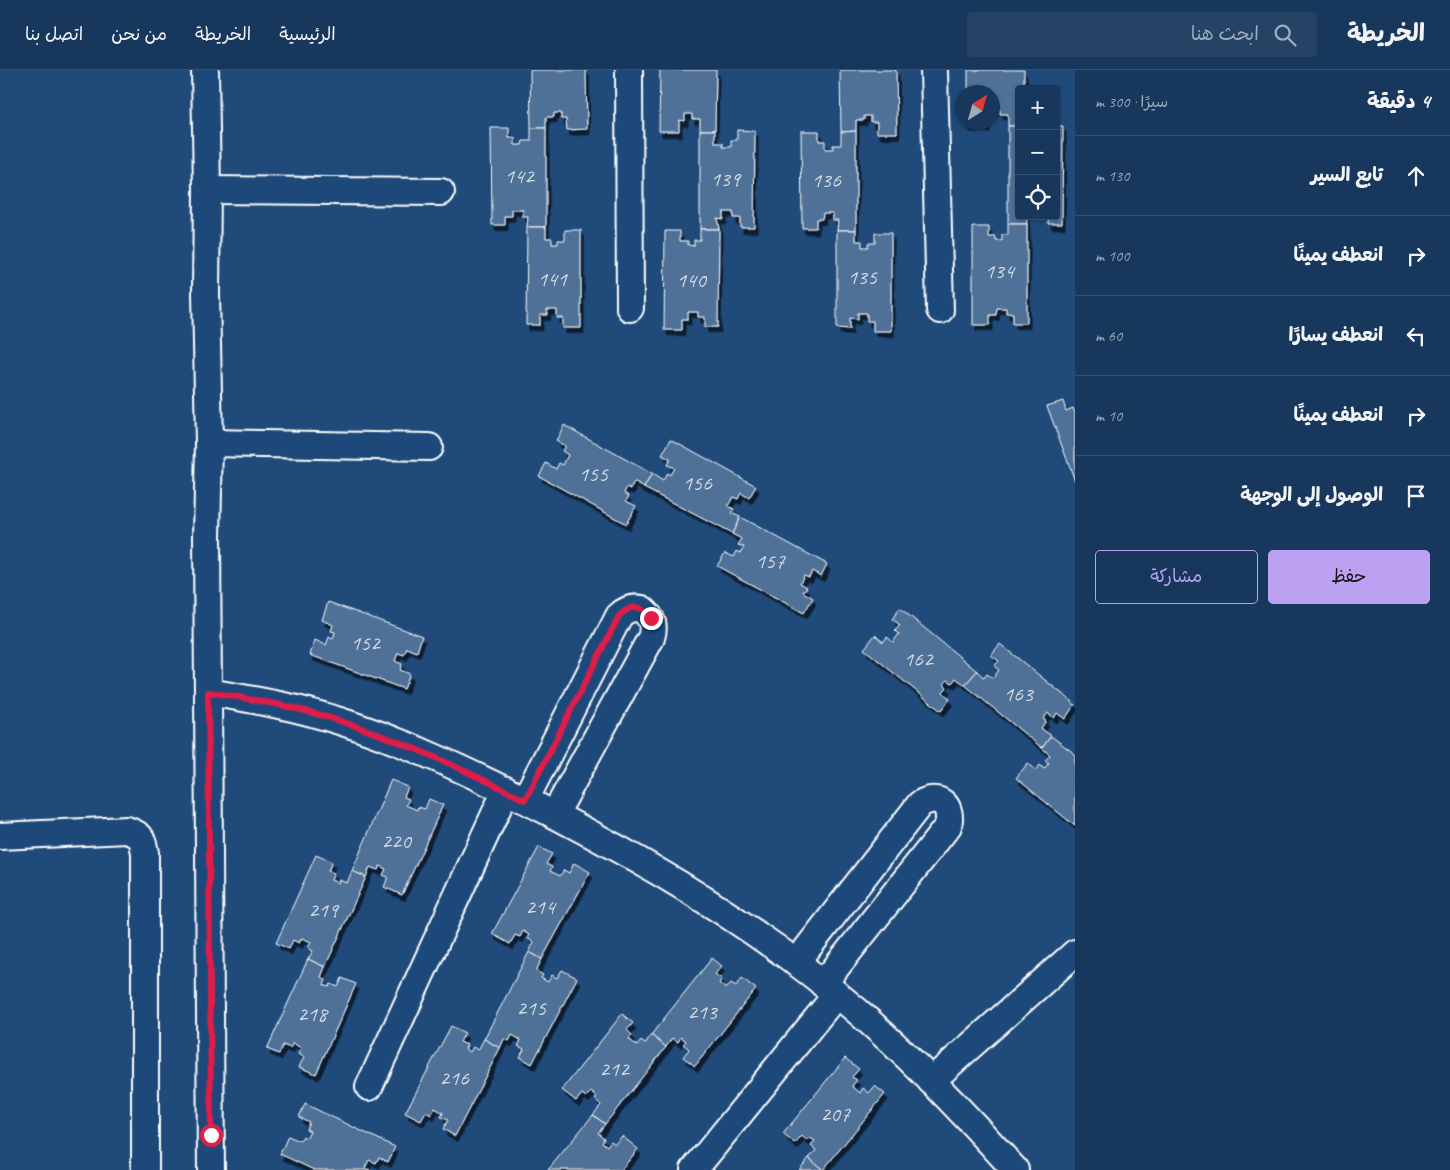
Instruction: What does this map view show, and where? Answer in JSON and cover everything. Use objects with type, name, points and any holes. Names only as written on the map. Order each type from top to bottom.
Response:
[{"type":"street","points":[[205,70],[209,443],[207,537],[212,1170]]},
{"type":"street","points":[[629,70],[630,308]]},
{"type":"street","points":[[934,70],[940,310]]},
{"type":"street","points":[[207,190],[441,192]]},
{"type":"street","points":[[209,443],[429,447]]},
{"type":"street","points":[[369,1087],[515,795],[619,616],[624,610],[632,608],[642,609],[651,618],[653,624],[651,638],[555,814]]},
{"type":"street","points":[[208,692],[280,705],[326,717],[429,754],[555,814],[686,888],[753,932],[830,990],[902,1052],[1015,1170]]},
{"type":"street","points":[[694,1170],[830,990],[948,826],[949,811],[945,805],[933,799],[920,804],[796,963]]},
{"type":"street","points":[[0,836],[127,830],[138,834],[143,840],[145,1170]]},
{"type":"street","points":[[931,1081],[1075,953]]},
{"type":"building","points":[[530,70],[586,70],[587,129],[567,130],[566,119],[561,119],[561,113],[554,113],[554,117],[546,117],[546,128],[531,128]]},
{"type":"building","points":[[660,70],[716,70],[715,130],[700,130],[700,119],[692,119],[692,114],[685,114],[685,121],[679,120],[679,131],[659,131]]},
{"type":"building","points":[[840,70],[896,70],[897,133],[877,133],[877,122],[871,122],[871,116],[864,116],[864,120],[856,120],[856,131],[841,132]]},
{"type":"building","points":[[968,70],[1024,70],[1024,85],[1015,85],[1015,126],[1008,126],[1008,114],[1000,114],[1000,85],[968,85]]},
{"type":"building","points":[[1008,126],[1015,126],[1015,220],[1026,220],[1027,224],[1008,224]]},
{"type":"building","points":[[1060,126],[1063,126],[1062,223],[1048,223],[1048,220],[1060,220]]},
{"type":"building","points":[[491,128],[509,128],[509,138],[515,138],[515,145],[522,145],[523,141],[531,141],[531,128],[546,128],[546,227],[527,227],[528,217],[523,217],[523,210],[512,210],[512,216],[505,216],[505,225],[492,225]]},
{"type":"building","points":[[700,130],[715,130],[715,143],[723,143],[723,147],[731,147],[731,140],[737,140],[737,130],[755,131],[754,227],[740,227],[740,218],[733,218],[733,212],[723,212],[723,219],[717,218],[719,229],[700,229]]},
{"type":"building","points":[[801,131],[819,131],[819,141],[825,141],[825,149],[833,149],[833,145],[841,145],[841,132],[856,131],[856,230],[837,230],[838,220],[833,220],[833,213],[823,213],[822,219],[816,219],[816,228],[802,228]]},
{"type":"building","points":[[1008,224],[1027,224],[1027,323],[1013,323],[1013,313],[1006,313],[1006,308],[997,308],[996,315],[990,315],[990,325],[973,325],[973,227],[989,227],[989,237],[996,237],[996,241],[1002,241],[1002,235],[1008,235]]},
{"type":"building","points":[[527,227],[546,227],[546,238],[552,238],[552,244],[558,244],[558,240],[565,240],[565,230],[581,230],[581,328],[563,328],[563,318],[557,318],[557,310],[547,310],[548,315],[540,315],[540,325],[526,325]]},
{"type":"building","points":[[700,229],[719,229],[718,327],[705,327],[705,317],[698,317],[698,312],[688,312],[688,319],[682,319],[682,330],[664,330],[665,231],[680,231],[680,241],[688,241],[688,245],[694,246],[694,240],[700,240]]},
{"type":"building","points":[[837,230],[856,230],[856,241],[862,241],[862,247],[868,247],[868,243],[875,243],[875,233],[891,233],[891,331],[873,331],[873,321],[867,321],[867,313],[858,313],[858,319],[850,318],[850,329],[837,328]]},
{"type":"building","points":[[1063,401],[1066,411],[1073,408],[1075,413],[1075,481],[1047,406]]},
{"type":"building","points":[[564,425],[652,474],[644,488],[634,482],[631,489],[627,487],[624,493],[629,496],[626,501],[636,506],[626,524],[539,476],[546,463],[556,469],[559,463],[563,465],[568,455],[562,451],[565,446],[556,441]]},
{"type":"building","points":[[671,439],[756,486],[749,498],[741,493],[738,499],[733,497],[728,506],[734,509],[731,513],[740,517],[732,534],[644,488],[652,474],[663,481],[667,473],[670,475],[674,468],[667,465],[670,459],[662,455]]},
{"type":"building","points":[[740,517],[827,564],[821,576],[812,571],[809,577],[804,575],[800,583],[807,587],[803,592],[813,598],[804,613],[717,566],[725,553],[734,557],[737,551],[741,553],[744,547],[738,545],[742,539],[732,534]]},
{"type":"building","points":[[328,602],[422,636],[417,652],[407,648],[404,655],[398,653],[395,661],[402,664],[400,670],[410,674],[404,689],[310,655],[315,640],[326,645],[329,637],[333,639],[335,632],[331,631],[333,625],[322,620]]},
{"type":"building","points":[[900,608],[977,671],[965,685],[956,678],[952,683],[948,680],[944,684],[947,687],[943,692],[950,699],[941,711],[864,649],[875,635],[883,642],[887,637],[893,642],[899,634],[895,631],[900,625],[892,619]]},
{"type":"building","points":[[1000,644],[1075,704],[1065,719],[1057,713],[1054,718],[1048,713],[1043,719],[1046,721],[1041,728],[1051,736],[1042,748],[965,685],[977,671],[984,678],[987,674],[993,678],[999,670],[994,666],[999,661],[991,655]]},
{"type":"building","points":[[1051,736],[1075,754],[1075,826],[1016,778],[1028,763],[1036,770],[1040,765],[1044,769],[1049,763],[1045,761],[1050,755],[1042,748]]},
{"type":"building","points":[[391,780],[408,787],[404,797],[409,799],[406,805],[417,810],[418,807],[425,809],[429,799],[443,805],[402,895],[384,887],[388,877],[383,875],[386,869],[380,866],[378,870],[370,867],[366,877],[352,871]]},
{"type":"building","points":[[539,847],[552,854],[546,864],[552,867],[550,871],[560,876],[564,870],[569,873],[574,863],[590,872],[542,959],[529,952],[534,942],[527,938],[529,935],[523,931],[520,937],[515,935],[510,944],[492,934]]},
{"type":"building","points":[[316,855],[332,862],[328,871],[334,873],[331,880],[338,883],[339,880],[347,883],[352,871],[366,877],[325,967],[308,959],[313,951],[308,948],[311,942],[302,938],[299,943],[293,940],[289,949],[276,943]]},
{"type":"building","points":[[529,952],[542,959],[536,971],[543,975],[541,978],[548,982],[552,975],[557,978],[562,970],[577,978],[532,1064],[520,1057],[524,1049],[518,1046],[521,1040],[512,1035],[509,1041],[504,1039],[500,1048],[484,1039]]},
{"type":"building","points":[[712,958],[722,966],[715,974],[722,979],[719,983],[726,989],[731,983],[736,986],[742,978],[756,989],[695,1066],[683,1057],[689,1049],[683,1044],[686,1041],[681,1037],[678,1042],[672,1038],[666,1047],[651,1035]]},
{"type":"building","points":[[308,959],[325,967],[321,977],[326,980],[324,985],[329,987],[331,984],[338,987],[342,978],[356,984],[316,1074],[299,1067],[304,1057],[298,1054],[301,1048],[293,1043],[290,1048],[283,1045],[279,1054],[267,1049]]},
{"type":"building","points":[[622,1014],[633,1023],[627,1030],[632,1035],[629,1039],[637,1046],[641,1041],[645,1044],[651,1035],[666,1047],[605,1124],[593,1115],[601,1105],[595,1099],[597,1097],[591,1092],[586,1097],[582,1094],[576,1101],[562,1090]]},
{"type":"building","points":[[451,1026],[465,1033],[460,1042],[467,1045],[465,1049],[470,1052],[473,1047],[478,1050],[484,1039],[500,1048],[455,1136],[443,1129],[448,1120],[441,1117],[443,1113],[435,1108],[431,1115],[426,1112],[421,1121],[405,1113]]},
{"type":"building","points":[[845,1058],[859,1069],[852,1077],[857,1080],[852,1086],[860,1093],[863,1088],[869,1093],[875,1086],[885,1094],[823,1170],[809,1158],[816,1150],[811,1146],[815,1141],[810,1138],[807,1141],[802,1136],[795,1144],[783,1134]]},
{"type":"building","points":[[305,1104],[395,1147],[388,1162],[379,1157],[376,1163],[369,1160],[365,1168],[370,1170],[314,1170],[280,1154],[288,1136],[300,1141],[303,1136],[306,1138],[310,1131],[306,1129],[309,1122],[299,1117]]},
{"type":"building","points":[[593,1115],[605,1124],[598,1133],[604,1138],[602,1142],[607,1146],[611,1141],[615,1144],[622,1136],[638,1149],[621,1170],[548,1170]]},
{"type":"building","points":[[809,1158],[823,1170],[799,1170]]},
{"type":"route","points":[[211,1135],[208,692],[280,705],[326,717],[371,732],[429,754],[525,800],[619,616],[624,610],[637,608],[642,609],[651,618]]}]
